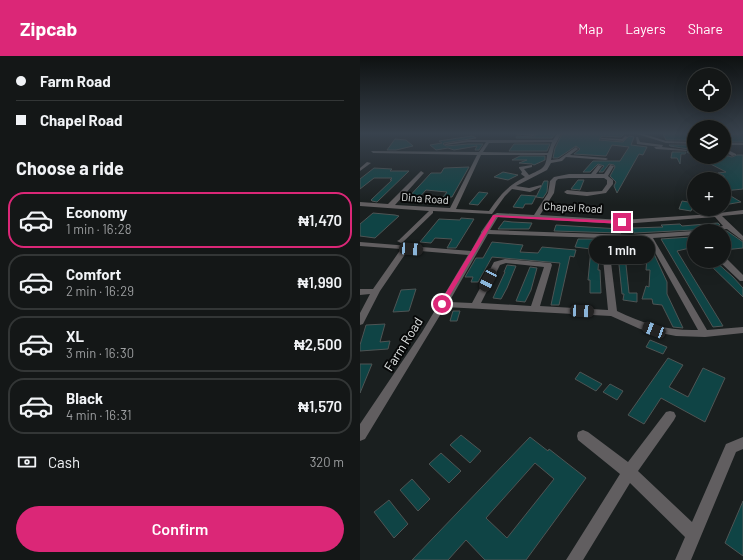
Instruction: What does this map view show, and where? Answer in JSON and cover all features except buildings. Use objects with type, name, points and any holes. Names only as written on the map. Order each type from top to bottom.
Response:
[{"type":"street","points":[[452,210],[478,158]]},
{"type":"street","points":[[511,187],[545,169],[550,162],[550,158]]},
{"type":"street","points":[[550,162],[557,161],[562,158]]},
{"type":"street","points":[[591,158],[606,159]]},
{"type":"street","points":[[360,170],[369,163]]},
{"type":"street","points":[[529,177],[524,174],[525,172],[521,168],[530,166]]},
{"type":"street","points":[[593,175],[600,166]]},
{"type":"street","points":[[605,176],[612,166]]},
{"type":"street","points":[[390,206],[421,173]]},
{"type":"street","points":[[537,215],[551,193],[556,178],[563,176],[593,175],[605,176],[610,180],[610,184],[604,192],[587,194],[568,192]]},
{"type":"street","points":[[511,187],[530,190],[539,186]]},
{"type":"street","name":"Farm Road","points":[[360,435],[442,304],[472,253],[503,195],[511,187]]},
{"type":"street","name":"Dina Road","points":[[360,204],[452,210],[492,216]]},
{"type":"street","name":"Dina Road","points":[[360,208],[492,216]]},
{"type":"street","name":"Chapel Road","points":[[731,210],[743,208]]},
{"type":"street","points":[[360,322],[376,291],[404,245],[431,212]]},
{"type":"street","name":"Chapel Road","points":[[731,212],[743,212]]},
{"type":"street","name":"Chapel Road","points":[[492,216],[537,215],[637,219],[687,215]]},
{"type":"street","points":[[492,216],[604,236],[649,236],[687,233]]},
{"type":"street","name":"Chapel Road","points":[[492,216],[622,222],[668,221],[695,216]]},
{"type":"street","points":[[719,216],[726,224]]},
{"type":"street","points":[[731,229],[743,239]]},
{"type":"street","points":[[604,236],[613,313]]},
{"type":"street","points":[[649,236],[705,334]]},
{"type":"street","points":[[360,244],[404,245],[472,253]]},
{"type":"street","points":[[475,306],[495,266],[505,261],[548,265],[535,309]]},
{"type":"street","points":[[731,268],[743,279]]},
{"type":"street","points":[[360,292],[376,291]]},
{"type":"street","points":[[442,304],[613,313],[624,320],[670,333],[705,334],[743,330]]},
{"type":"street","points":[[574,560],[629,472],[670,416]]},
{"type":"street","points":[[583,436],[629,472],[694,535]]},
{"type":"street","points":[[683,560],[731,448],[743,443]]},
{"type":"route","points":[[442,304],[484,232],[497,215],[582,221],[622,222]]}]
